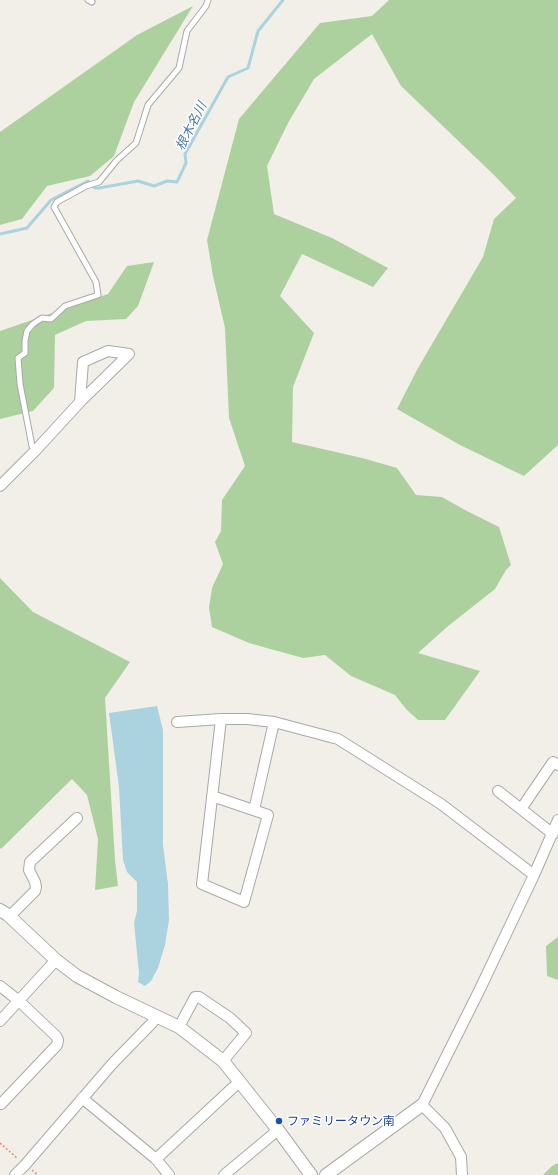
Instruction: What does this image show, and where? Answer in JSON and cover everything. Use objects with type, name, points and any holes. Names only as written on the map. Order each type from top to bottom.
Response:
[{"type":"street","points":[[0,486],[35,451],[80,402],[129,354],[108,351],[83,362],[80,402]]},
{"type":"street","points":[[212,796],[268,815],[244,902],[202,884],[212,796],[221,719]]},
{"type":"street","points":[[176,722],[247,719],[274,722],[338,740],[441,804],[534,875]]},
{"type":"street","points":[[254,810],[274,722]]},
{"type":"street","points":[[521,809],[553,762],[558,765]]},
{"type":"street","points":[[498,791],[553,834]]},
{"type":"street","points":[[77,818],[30,862],[29,870],[36,882],[35,891],[5,914],[56,960],[77,976],[95,987],[179,1027],[223,1061],[278,1130],[311,1175]]},
{"type":"street","points":[[326,1175],[422,1104],[534,875],[558,820]]},
{"type":"street","points":[[0,1021],[56,960]]},
{"type":"street","points":[[0,986],[56,1036],[58,1040],[57,1044],[1,1104],[0,1103]]},
{"type":"street","points":[[179,1027],[196,997],[230,1018],[246,1033],[223,1061]]},
{"type":"street","points":[[14,1175],[25,1165],[113,1063],[157,1016]]},
{"type":"street","points":[[156,1159],[240,1081]]},
{"type":"street","points":[[82,1098],[156,1159],[169,1175]]},
{"type":"street","points":[[422,1104],[445,1128],[461,1157],[462,1175]]},
{"type":"street","points":[[224,1175],[278,1130]]},
{"type":"lane","points":[[35,451],[32,446],[20,384],[18,358],[25,353],[27,331],[33,324],[42,318],[51,319],[65,306],[98,295],[96,282],[54,207],[56,202],[86,186],[99,182],[117,160],[136,143],[148,105],[179,68],[187,31],[206,6],[208,0]]},
{"type":"green space","points":[[389,0],[558,0],[558,445],[524,476],[460,445],[397,409],[418,368],[483,257],[494,219],[516,198],[401,86],[372,34],[314,79],[288,123],[267,166],[274,214],[332,238],[388,268],[373,287],[302,254],[280,296],[314,333],[293,387],[292,442],[362,458],[397,468],[416,495],[442,497],[499,527],[511,565],[506,570],[495,589],[447,627],[418,653],[480,671],[445,720],[418,720],[406,709],[395,695],[351,676],[325,655],[303,658],[249,643],[212,627],[209,608],[212,588],[223,564],[215,542],[221,531],[222,500],[245,466],[229,418],[225,328],[213,276],[207,240],[239,119],[320,23],[372,16]]},
{"type":"green space","points":[[193,6],[134,102],[114,156],[90,176],[47,186],[22,219],[0,225],[0,132],[137,35]]},
{"type":"green space","points":[[154,262],[138,306],[126,319],[86,321],[55,335],[54,388],[33,411],[0,419],[0,331],[108,294],[127,266]]},
{"type":"green space","points":[[0,578],[33,612],[130,662],[105,698],[118,886],[95,890],[98,839],[87,795],[72,779],[1,849],[0,848]]},
{"type":"green space","points":[[558,937],[558,980],[547,976],[546,946]]},
{"type":"green space","points":[[558,1163],[558,1175],[543,1175],[552,1166]]},
{"type":"water","points":[[157,706],[163,730],[163,845],[168,884],[169,920],[165,945],[158,968],[151,981],[145,986],[138,982],[139,973],[134,923],[137,911],[137,882],[127,872],[123,860],[119,787],[109,713]]},
{"type":"waterway","name":"根木名川","points":[[0,234],[27,228],[51,200],[88,181],[95,188],[138,181],[154,186],[167,181],[177,182],[186,163],[185,154],[228,77],[248,68],[258,31],[283,0]]},
{"type":"place","name":"ファミリータウン南","points":[[279,1121]]}]
